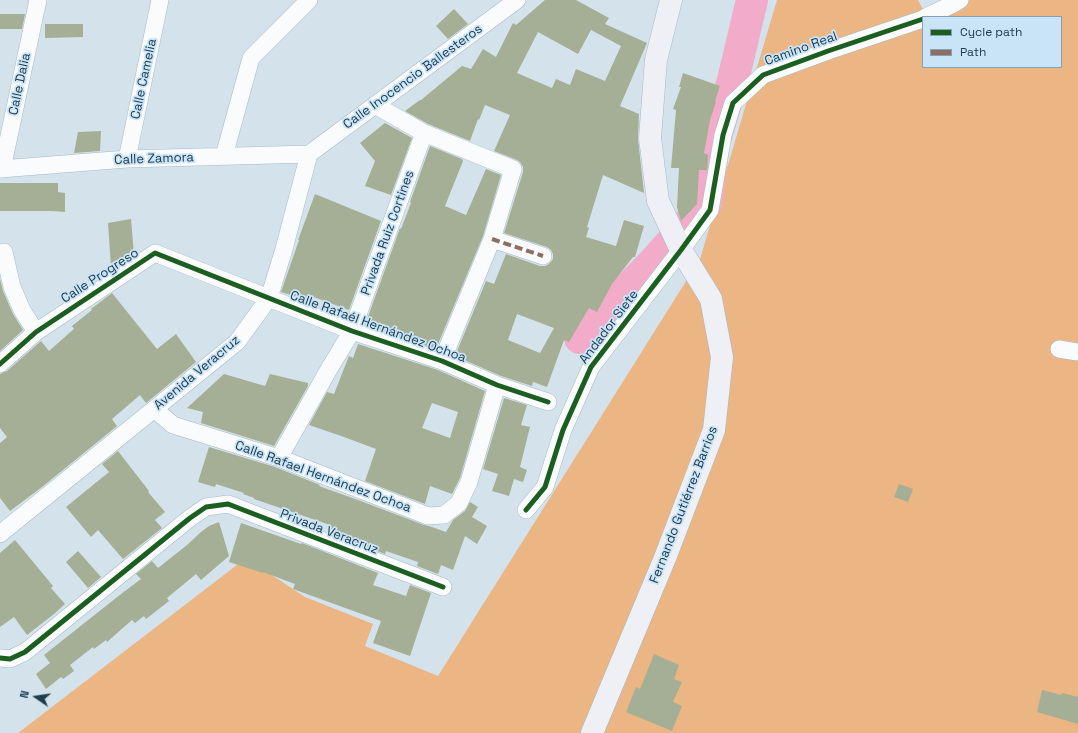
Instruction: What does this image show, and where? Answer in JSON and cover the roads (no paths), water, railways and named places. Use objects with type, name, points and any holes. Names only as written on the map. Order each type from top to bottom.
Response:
[{"type":"main road","name":"Fernando Gutiérrez Barrios","points":[[592,733],[665,558],[714,430],[722,356],[711,299],[679,244],[658,201],[650,138],[656,60],[671,0]]},
{"type":"street","name":"Calle Dalia","points":[[1,169],[38,0]]},
{"type":"street","name":"Calle Camelia","points":[[127,159],[160,0]]},
{"type":"street","points":[[224,156],[251,58],[309,0]]},
{"type":"street","name":"Calle Inocencio Ballesteros","points":[[309,154],[517,0]]},
{"type":"street","points":[[928,16],[960,0]]},
{"type":"street","name":"Camino Real","points":[[679,244],[710,210],[723,135],[733,103],[763,75],[828,50],[922,18]]},
{"type":"street","points":[[375,105],[424,133],[513,169],[492,240],[442,361]]},
{"type":"street","name":"Privada Ruiz Cortines","points":[[279,458],[352,331],[424,133]]},
{"type":"street","name":"Calle Zamora","points":[[1,169],[127,159],[309,154]]},
{"type":"street","name":"Avenida Veracruz","points":[[0,534],[236,342],[268,298],[284,249],[309,154]]},
{"type":"street","points":[[492,240],[543,256]]},
{"type":"street","name":"Andador Siete","points":[[526,510],[545,487],[563,430],[591,367],[679,244]]},
{"type":"street","points":[[4,252],[12,287],[22,310],[36,332]]},
{"type":"street","name":"Calle Progreso","points":[[0,364],[36,332],[156,253],[268,298]]},
{"type":"street","name":"Calle Rafaél Hernández Ochoa","points":[[268,298],[352,331],[442,361],[497,385],[548,402]]},
{"type":"street","points":[[1059,349],[1078,352]]},
{"type":"street","name":"Calle Rafael Hernández Ochoa","points":[[154,409],[173,425],[279,458],[428,516],[444,515],[459,503],[469,482],[497,385]]},
{"type":"street","name":"Privada Veracruz","points":[[0,658],[10,659],[25,652],[190,518],[206,507],[228,504],[443,587]]},
{"type":"waterway","points":[[580,338],[652,264],[706,204],[714,143],[733,80],[752,0]]}]
